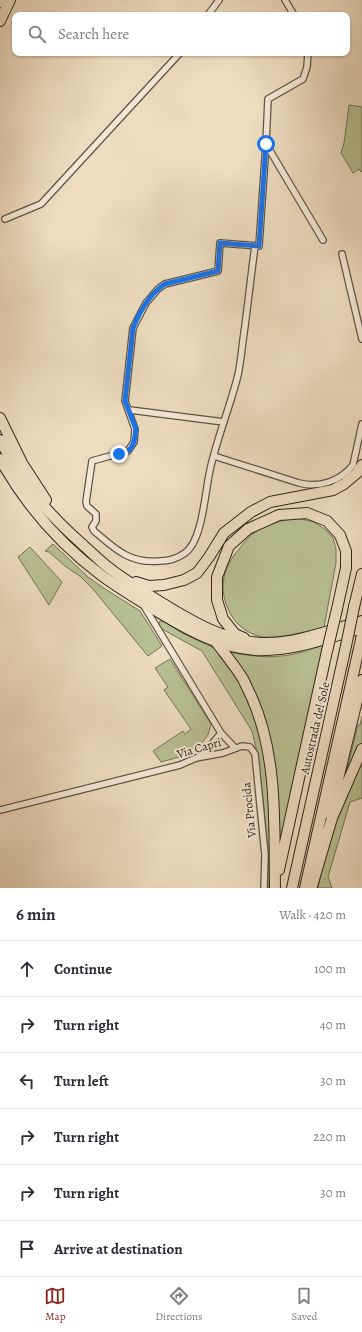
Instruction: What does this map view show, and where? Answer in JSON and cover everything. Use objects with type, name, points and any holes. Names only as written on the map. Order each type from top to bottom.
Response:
[{"type":"highway","points":[[0,21],[10,0]]},
{"type":"highway","points":[[0,418],[22,463],[68,531]]},
{"type":"highway","points":[[0,440],[13,464],[32,492],[68,531],[107,567],[177,612],[209,630],[222,635],[249,641],[277,642],[288,641],[362,621]]},
{"type":"highway","points":[[0,459],[16,485],[33,508]]},
{"type":"highway","points":[[123,578],[149,586],[164,585],[184,580],[197,573],[224,533],[251,512],[270,502],[332,490],[344,484],[357,473],[362,465]]},
{"type":"highway","points":[[0,470],[15,489],[69,547],[91,567],[142,602],[191,631],[216,642],[241,648],[275,650],[301,646],[362,628]]},
{"type":"highway","points":[[249,641],[235,634],[223,619],[216,600],[217,577],[229,546],[248,529],[279,515],[307,514],[327,521],[340,534],[346,550],[346,568],[304,751],[276,888]]},
{"type":"highway","name":"Autostrada del Sole","points":[[292,888],[362,574]]},
{"type":"highway","points":[[305,888],[361,639]]},
{"type":"highway","points":[[216,642],[243,680],[255,705],[266,741],[271,777],[274,819],[276,888]]},
{"type":"highway","points":[[313,856],[333,800],[362,680]]},
{"type":"highway","points":[[311,888],[332,818],[362,749]]},
{"type":"main road","points":[[0,3],[3,0]]},
{"type":"street","points":[[210,12],[219,0]]},
{"type":"street","points":[[285,0],[292,12]]},
{"type":"street","points":[[5,219],[41,204],[177,56]]},
{"type":"street","points":[[255,246],[238,373],[210,470],[198,533],[192,546],[186,553],[176,558],[166,561],[144,562],[131,558],[120,553],[94,531],[92,527],[96,521],[96,514],[87,506],[86,502],[92,461],[128,451],[134,442],[136,429],[130,410],[125,401],[133,328],[146,303],[158,289],[165,284],[218,271],[220,243],[259,246],[268,99],[303,79],[307,67],[308,56]]},
{"type":"street","points":[[266,144],[323,240]]},
{"type":"street","points":[[342,254],[362,339]]},
{"type":"street","points":[[130,410],[224,422]]},
{"type":"street","points":[[214,456],[307,485],[319,485],[340,477],[353,466],[362,424]]},
{"type":"street","name":"Via Capri","points":[[0,810],[180,765],[196,758],[223,753],[235,748],[221,733],[142,602]]},
{"type":"street","points":[[196,758],[206,751],[221,733]]},
{"type":"street","name":"Via Procida","points":[[235,748],[242,746],[250,747],[255,754],[265,855],[264,888]]},
{"type":"green space","points":[[349,105],[362,107],[362,171],[361,172],[359,169],[353,173],[341,153],[344,143]]},
{"type":"green space","points":[[298,518],[314,522],[326,530],[333,538],[336,549],[336,563],[324,627],[277,637],[263,637],[254,635],[239,625],[228,609],[223,590],[225,573],[234,556],[253,534],[271,524]]},
{"type":"green space","points":[[53,544],[88,577],[140,611],[162,646],[148,656],[92,588],[81,577],[49,552],[45,551]]},
{"type":"green space","points":[[30,547],[62,582],[49,605],[18,557]]},
{"type":"green space","points":[[160,621],[164,621],[182,633],[214,648],[240,683],[258,724],[263,746],[272,825],[271,872],[269,888],[263,798],[257,752],[252,731],[202,651],[160,628],[158,626]]},
{"type":"green space","points":[[323,645],[283,836],[277,836],[269,741],[228,652],[274,657],[297,653]]},
{"type":"green space","points":[[170,659],[211,724],[208,735],[194,753],[161,762],[153,751],[183,731],[185,734],[191,729],[164,690],[168,687],[155,668]]},
{"type":"green space","points":[[362,716],[362,743],[350,770],[347,769],[358,725],[360,725]]},
{"type":"green space","points":[[362,758],[362,798],[350,802],[328,877],[332,888],[318,888],[342,803]]},
{"type":"route","points":[[119,454],[128,451],[131,448],[134,442],[136,429],[130,410],[125,401],[133,328],[138,317],[146,303],[158,289],[165,284],[218,271],[220,243],[259,246],[266,144]]}]
